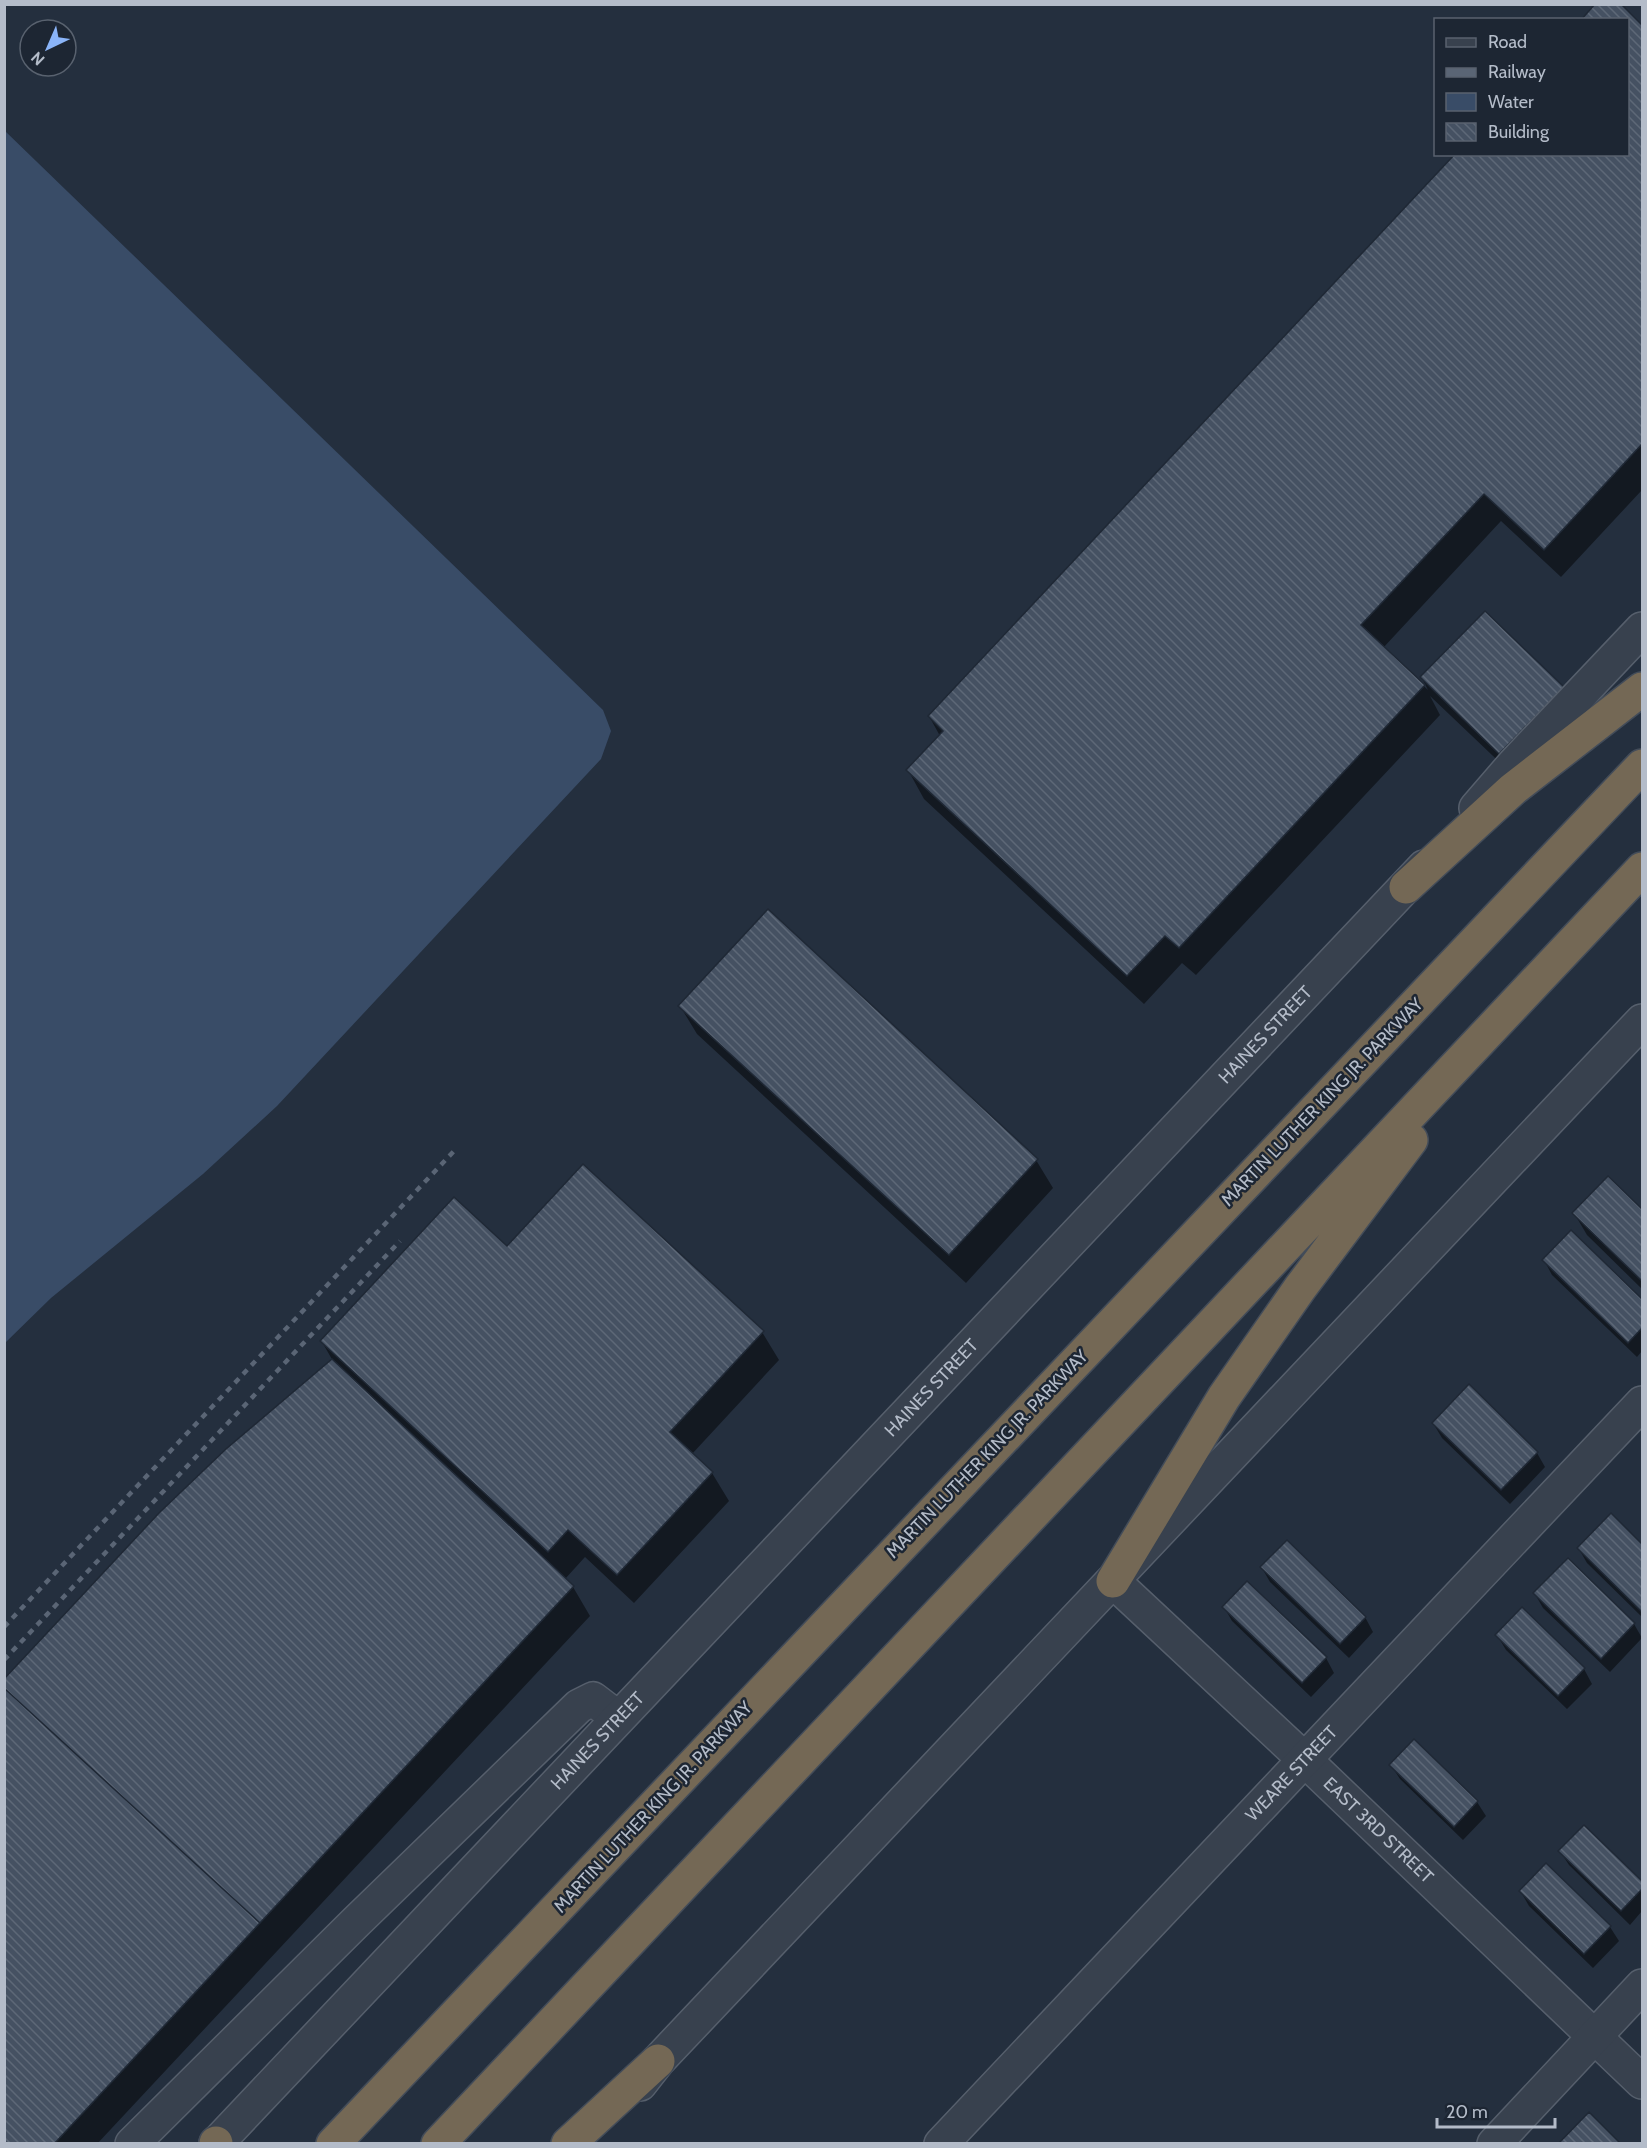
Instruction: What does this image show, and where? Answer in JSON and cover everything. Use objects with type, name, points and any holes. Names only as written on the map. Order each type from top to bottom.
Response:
[{"type":"highway","points":[[1406,887],[1513,789],[1642,689]]},
{"type":"highway","name":"MARTIN LUTHER KING JR. PARKWAY","points":[[333,2144],[1642,766]]},
{"type":"highway","points":[[438,2144],[1642,869]]},
{"type":"highway","points":[[1113,1581],[1224,1398],[1263,1339],[1509,1010]]},
{"type":"highway","points":[[568,2144],[658,2061]]},
{"type":"street","name":"HAINES STREET","points":[[216,2143],[1406,887],[1522,755],[1642,629]]},
{"type":"street","points":[[591,2144],[658,2061],[1642,1021]]},
{"type":"street","name":"WEARE STREET","points":[[941,2144],[1642,1403]]},
{"type":"street","name":"EAST 3RD STREET","points":[[1113,1581],[1305,1760],[1642,2082]]},
{"type":"street","points":[[132,2144],[579,1706],[593,1699],[618,1718]]},
{"type":"street","points":[[1494,2144],[1642,1986]]},
{"type":"water","points":[[5,131],[603,710],[611,731],[601,759],[277,1106],[203,1174],[51,1298],[5,1343]]},
{"type":"building","points":[[1595,4],[1621,4],[1642,25],[1642,444],[1544,550],[1484,494],[1361,625],[1425,685],[1179,948],[1165,936],[1127,976],[906,770],[943,731],[928,716],[1453,156],[1629,156],[1629,18],[1583,18]]},
{"type":"building","points":[[1485,611],[1564,687],[1499,754],[1420,677]]},
{"type":"building","points":[[768,909],[1038,1159],[949,1255],[678,1006]]},
{"type":"building","points":[[583,1164],[764,1331],[670,1432],[713,1472],[617,1575],[568,1530],[548,1552],[320,1341],[454,1197],[507,1246]]},
{"type":"building","points":[[1608,1176],[1642,1209],[1642,1281],[1572,1213]]},
{"type":"building","points":[[1571,1230],[1642,1299],[1642,1328],[1628,1343],[1542,1260]]},
{"type":"building","points":[[332,1359],[574,1586],[54,2144],[4,2144],[4,1679],[159,1513],[226,1449]]},
{"type":"building","points":[[1469,1384],[1538,1452],[1501,1490],[1432,1423]]},
{"type":"building","points":[[1611,1513],[1642,1544],[1642,1612],[1577,1548]]},
{"type":"building","points":[[1287,1540],[1366,1617],[1340,1644],[1260,1567]]},
{"type":"building","points":[[1568,1558],[1635,1623],[1601,1659],[1533,1593]]},
{"type":"building","points":[[1247,1581],[1327,1657],[1302,1683],[1222,1607]]},
{"type":"building","points":[[1522,1607],[1585,1668],[1558,1696],[1495,1635]]},
{"type":"building","points":[[4,1688],[260,1923],[54,2144],[4,2144]]},
{"type":"building","points":[[1414,1739],[1478,1801],[1454,1827],[1389,1765]]},
{"type":"building","points":[[1584,1825],[1642,1881],[1642,1889],[1621,1911],[1558,1851]]},
{"type":"building","points":[[1546,1863],[1611,1926],[1584,1954],[1519,1891]]},
{"type":"building","points":[[1589,2112],[1619,2142],[1617,2144],[1558,2144]]},
{"type":"railway","points":[[4,1627],[455,1150]]},
{"type":"railway","points":[[4,1660],[400,1241]]}]
